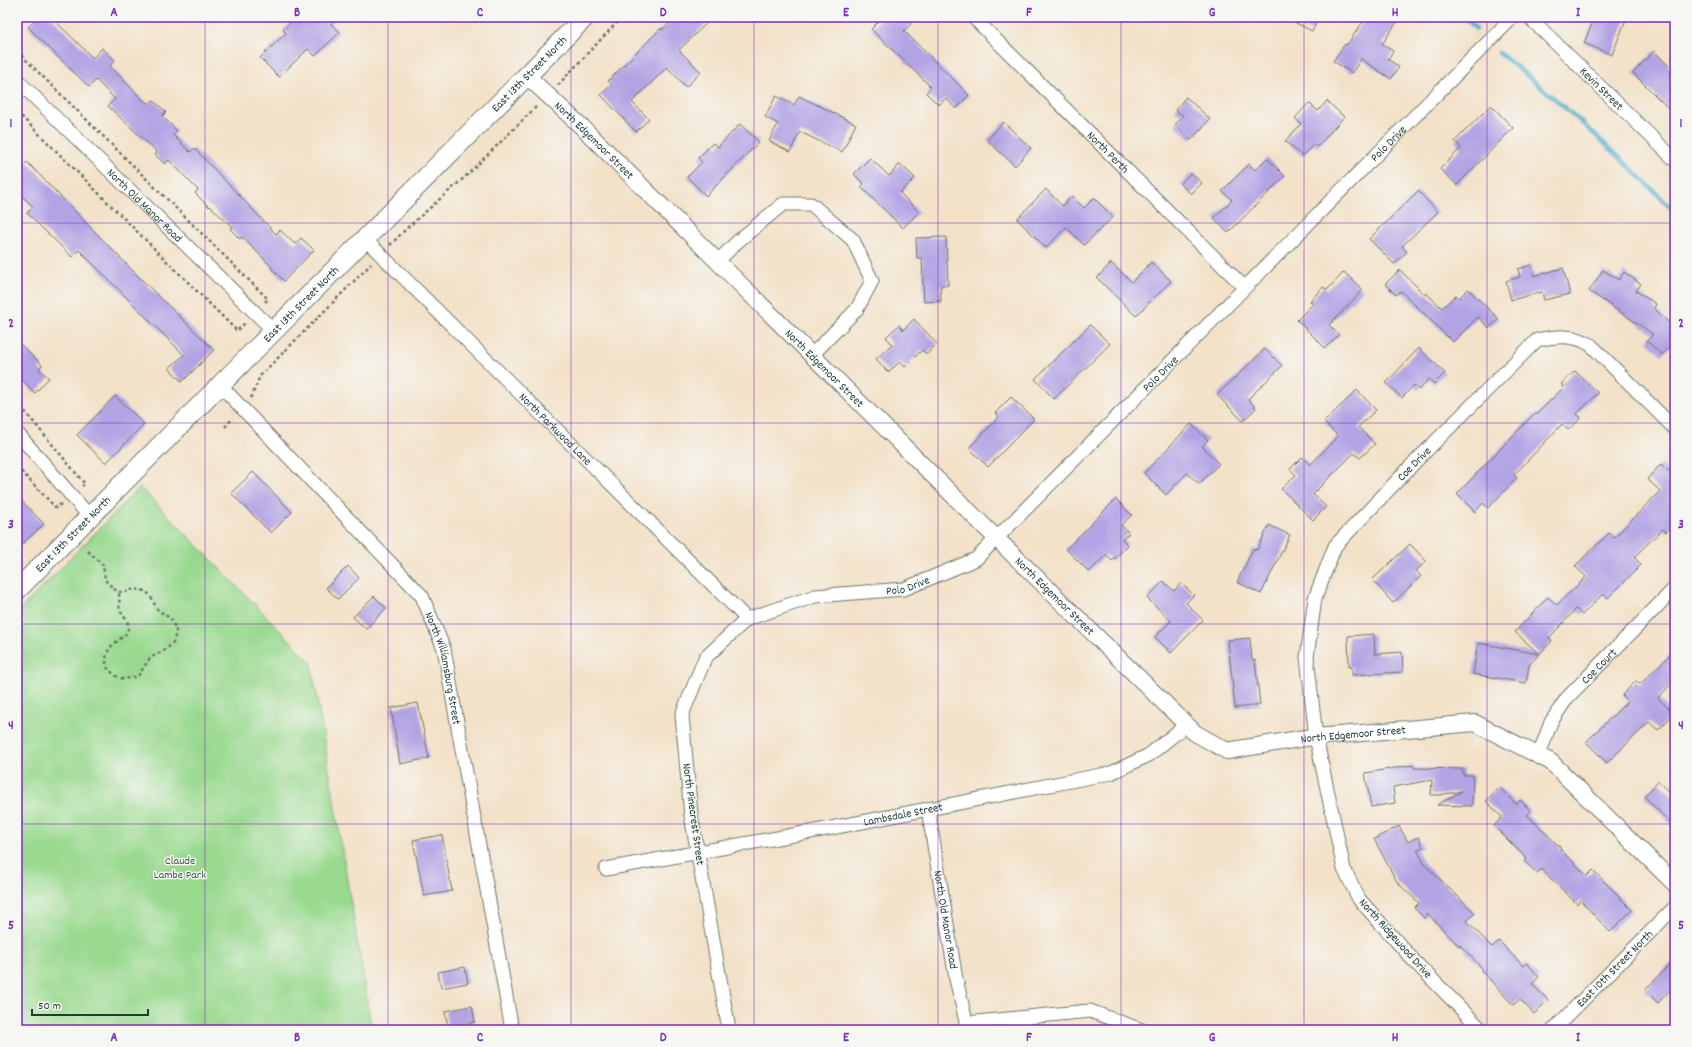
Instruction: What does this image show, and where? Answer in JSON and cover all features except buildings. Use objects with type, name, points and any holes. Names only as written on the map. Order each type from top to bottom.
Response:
[{"type":"main road","name":"East 13th Street North","points":[[17,590],[585,17]]},
{"type":"street","name":"North Perth","points":[[973,17],[1244,287]]},
{"type":"street","name":"Polo Drive","points":[[747,619],[815,596],[904,589],[976,559],[1513,17]]},
{"type":"street","name":"Kevin Street","points":[[1529,17],[1675,160]]},
{"type":"street","name":"North Edgemoor Street","points":[[527,76],[1195,733],[1227,751],[1316,737],[1475,723],[1551,762],[1675,884]]},
{"type":"street","name":"North Old Manor Road","points":[[17,80],[274,331]]},
{"type":"street","points":[[717,262],[738,241],[783,204],[811,204],[854,240],[872,281],[857,309],[812,356]]},
{"type":"street","name":"North Parkwood Lane","points":[[365,239],[747,619]]},
{"type":"street","name":"Coe Drive","points":[[1316,737],[1307,657],[1315,598],[1335,546],[1414,463],[1537,340],[1556,336],[1582,339],[1591,345],[1648,400],[1675,429]]},
{"type":"street","name":"North Williamsburg Street","points":[[220,385],[422,596],[444,649],[512,1030]]},
{"type":"street","points":[[17,433],[90,516]]},
{"type":"street","name":"Coe Court","points":[[1539,755],[1551,722],[1567,698],[1675,588]]},
{"type":"street","name":"North Pinecrest Street","points":[[729,1030],[691,815],[682,715],[705,658],[747,619]]},
{"type":"street","name":"Lambsdale Street","points":[[606,869],[1111,774],[1149,755],[1186,725]]},
{"type":"street","name":"North Ridgewood Drive","points":[[1316,737],[1344,869],[1359,899],[1415,962],[1482,1030]]},
{"type":"street","name":"North Old Manor Road","points":[[928,809],[956,979],[967,1026]]},
{"type":"street","name":"East 10th Street North","points":[[1553,1030],[1675,908]]},
{"type":"street","points":[[967,1026],[1090,1011],[1142,1030]]},
{"type":"path","points":[[224,427],[251,398],[260,376],[406,228],[465,177],[548,96],[622,17]]},
{"type":"path","points":[[17,402],[85,484]]},
{"type":"path","points":[[88,551],[103,565],[105,580],[118,592],[121,598],[120,610],[128,624],[127,631],[123,638],[110,647],[106,656],[106,666],[115,676],[126,680],[138,676],[150,658],[167,649],[174,642],[176,631],[172,620],[157,609],[146,591],[134,589],[126,592],[118,592]]},
{"type":"green space","name":"Claude Lambe Park","points":[[140,487],[311,662],[372,1030],[17,1030],[17,613]]},
{"type":"waterway","points":[[1465,17],[1476,29]]},
{"type":"waterway","points":[[1499,53],[1545,90],[1633,170],[1675,212]]}]
